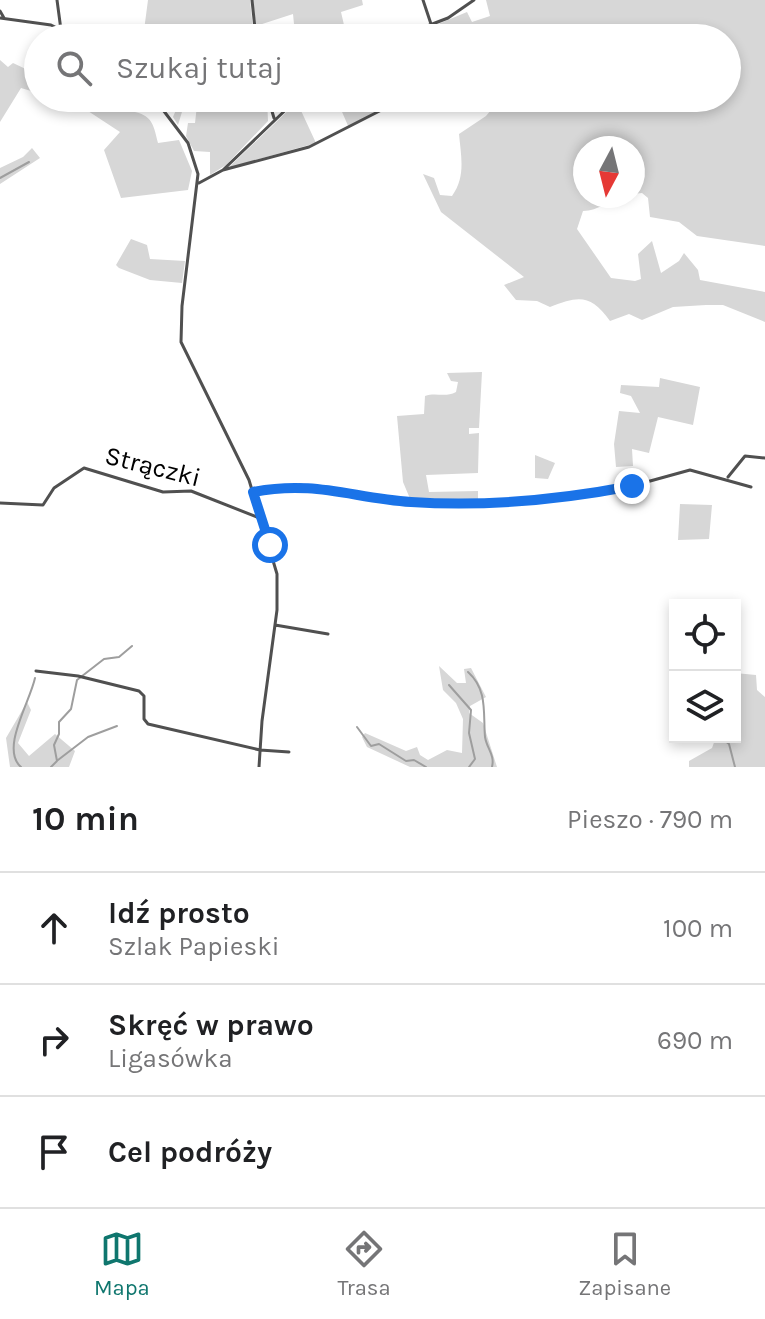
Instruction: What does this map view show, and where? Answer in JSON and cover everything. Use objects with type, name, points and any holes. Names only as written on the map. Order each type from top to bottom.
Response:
[{"type":"street","points":[[57,0],[60,24]]},
{"type":"street","points":[[252,0],[255,24]]},
{"type":"street","points":[[423,0],[432,24],[462,10],[474,0]]},
{"type":"street","points":[[0,11],[2,18],[32,24]]},
{"type":"street","points":[[165,112],[188,143],[199,183],[183,291],[181,342],[217,410],[253,492],[277,574],[275,625],[259,767]]},
{"type":"street","points":[[272,112],[274,118]]},
{"type":"street","points":[[223,170],[281,112]]},
{"type":"street","points":[[199,183],[223,170],[309,147],[378,112]]},
{"type":"street","points":[[728,478],[745,456],[765,458]]},
{"type":"street","name":"Strączki","points":[[0,503],[43,505],[54,488],[84,468],[163,492],[191,491],[262,519]]},
{"type":"street","points":[[253,492],[300,485],[409,502],[531,503],[632,486],[686,470],[728,478],[751,487]]},
{"type":"street","points":[[275,625],[328,634]]},
{"type":"street","points":[[36,671],[78,676],[139,691],[144,696],[144,719],[148,724],[260,750],[289,752]]},
{"type":"shaded area","points":[[148,0],[250,0],[253,24],[145,24]]},
{"type":"shaded area","points":[[253,0],[362,0],[363,5],[341,12],[344,24],[294,24],[293,14],[256,24]]},
{"type":"shaded area","points":[[486,0],[765,0],[765,246],[697,236],[679,222],[650,217],[645,196],[645,136],[573,136],[573,208],[596,208],[583,211],[577,229],[611,278],[641,279],[638,254],[652,241],[661,273],[679,261],[684,253],[698,270],[700,280],[765,292],[765,322],[723,305],[673,307],[642,320],[629,314],[610,321],[597,306],[584,300],[569,300],[550,307],[537,301],[516,300],[504,285],[524,277],[441,212],[423,174],[434,178],[440,195],[452,196],[461,174],[459,134],[489,112],[741,112],[741,24],[438,24],[467,12],[472,22],[490,16]]},
{"type":"shaded area","points":[[0,60],[8,67],[13,63],[24,68],[24,89],[21,88],[0,122]]},
{"type":"shaded area","points":[[90,112],[135,112],[149,119],[158,143],[179,140],[192,171],[188,190],[121,198],[104,150],[120,132]]},
{"type":"shaded area","points":[[175,112],[182,112],[178,125],[173,117]]},
{"type":"shaded area","points":[[196,112],[268,112],[268,121],[226,165],[210,175],[210,152],[194,151],[186,136],[188,123],[195,123]]},
{"type":"shaded area","points":[[287,112],[302,112],[316,143],[228,168]]},
{"type":"shaded area","points":[[342,112],[376,112],[349,128]]},
{"type":"shaded area","points":[[32,148],[40,158],[0,184],[0,168],[23,157]]},
{"type":"shaded area","points":[[131,239],[147,245],[150,259],[185,261],[182,283],[150,280],[119,268],[116,265]]},
{"type":"shaded area","points":[[482,372],[479,428],[469,428],[469,434],[479,433],[478,473],[426,475],[429,492],[478,491],[478,501],[411,501],[403,482],[397,416],[424,414],[425,396],[456,392],[458,382],[451,381],[447,373]]},
{"type":"shaded area","points":[[660,378],[700,387],[693,425],[658,417],[649,453],[632,449],[633,466],[616,467],[614,444],[619,411],[640,413],[631,396],[620,393],[621,385],[659,387]]},
{"type":"shaded area","points":[[535,455],[555,463],[548,479],[535,478]]},
{"type":"shaded area","points":[[680,504],[712,505],[709,539],[678,540]]},
{"type":"shaded area","points":[[439,666],[457,683],[466,683],[464,669],[471,668],[486,697],[470,706],[469,713],[483,723],[497,767],[410,767],[367,747],[362,737],[365,733],[406,751],[417,747],[420,755],[428,760],[447,750],[462,753],[463,719],[456,703],[443,690]]},
{"type":"shaded area","points":[[741,674],[756,675],[757,690],[765,697],[765,767],[689,767],[689,761],[712,748],[714,743],[741,743]]},
{"type":"shaded area","points":[[27,702],[31,710],[18,743],[29,756],[55,734],[75,751],[69,767],[10,767],[6,738]]},
{"type":"waterway","points":[[0,178],[29,162]]},
{"type":"waterway","points":[[51,767],[57,761],[54,745],[59,734],[59,722],[71,709],[77,680],[104,659],[119,657],[132,646]]},
{"type":"waterway","points":[[468,672],[482,694],[485,737],[492,755],[492,767]]},
{"type":"waterway","points":[[21,767],[15,759],[15,737],[35,678]]},
{"type":"waterway","points":[[449,685],[471,710],[469,733],[475,759],[469,767]]},
{"type":"waterway","points":[[58,760],[88,737],[117,726]]},
{"type":"waterway","points":[[357,727],[371,746],[379,744],[406,761],[414,760],[426,767]]},
{"type":"waterway","points":[[728,743],[735,767]]},
{"type":"route","points":[[270,545],[253,492],[300,485],[409,502],[531,503],[632,486]]}]
